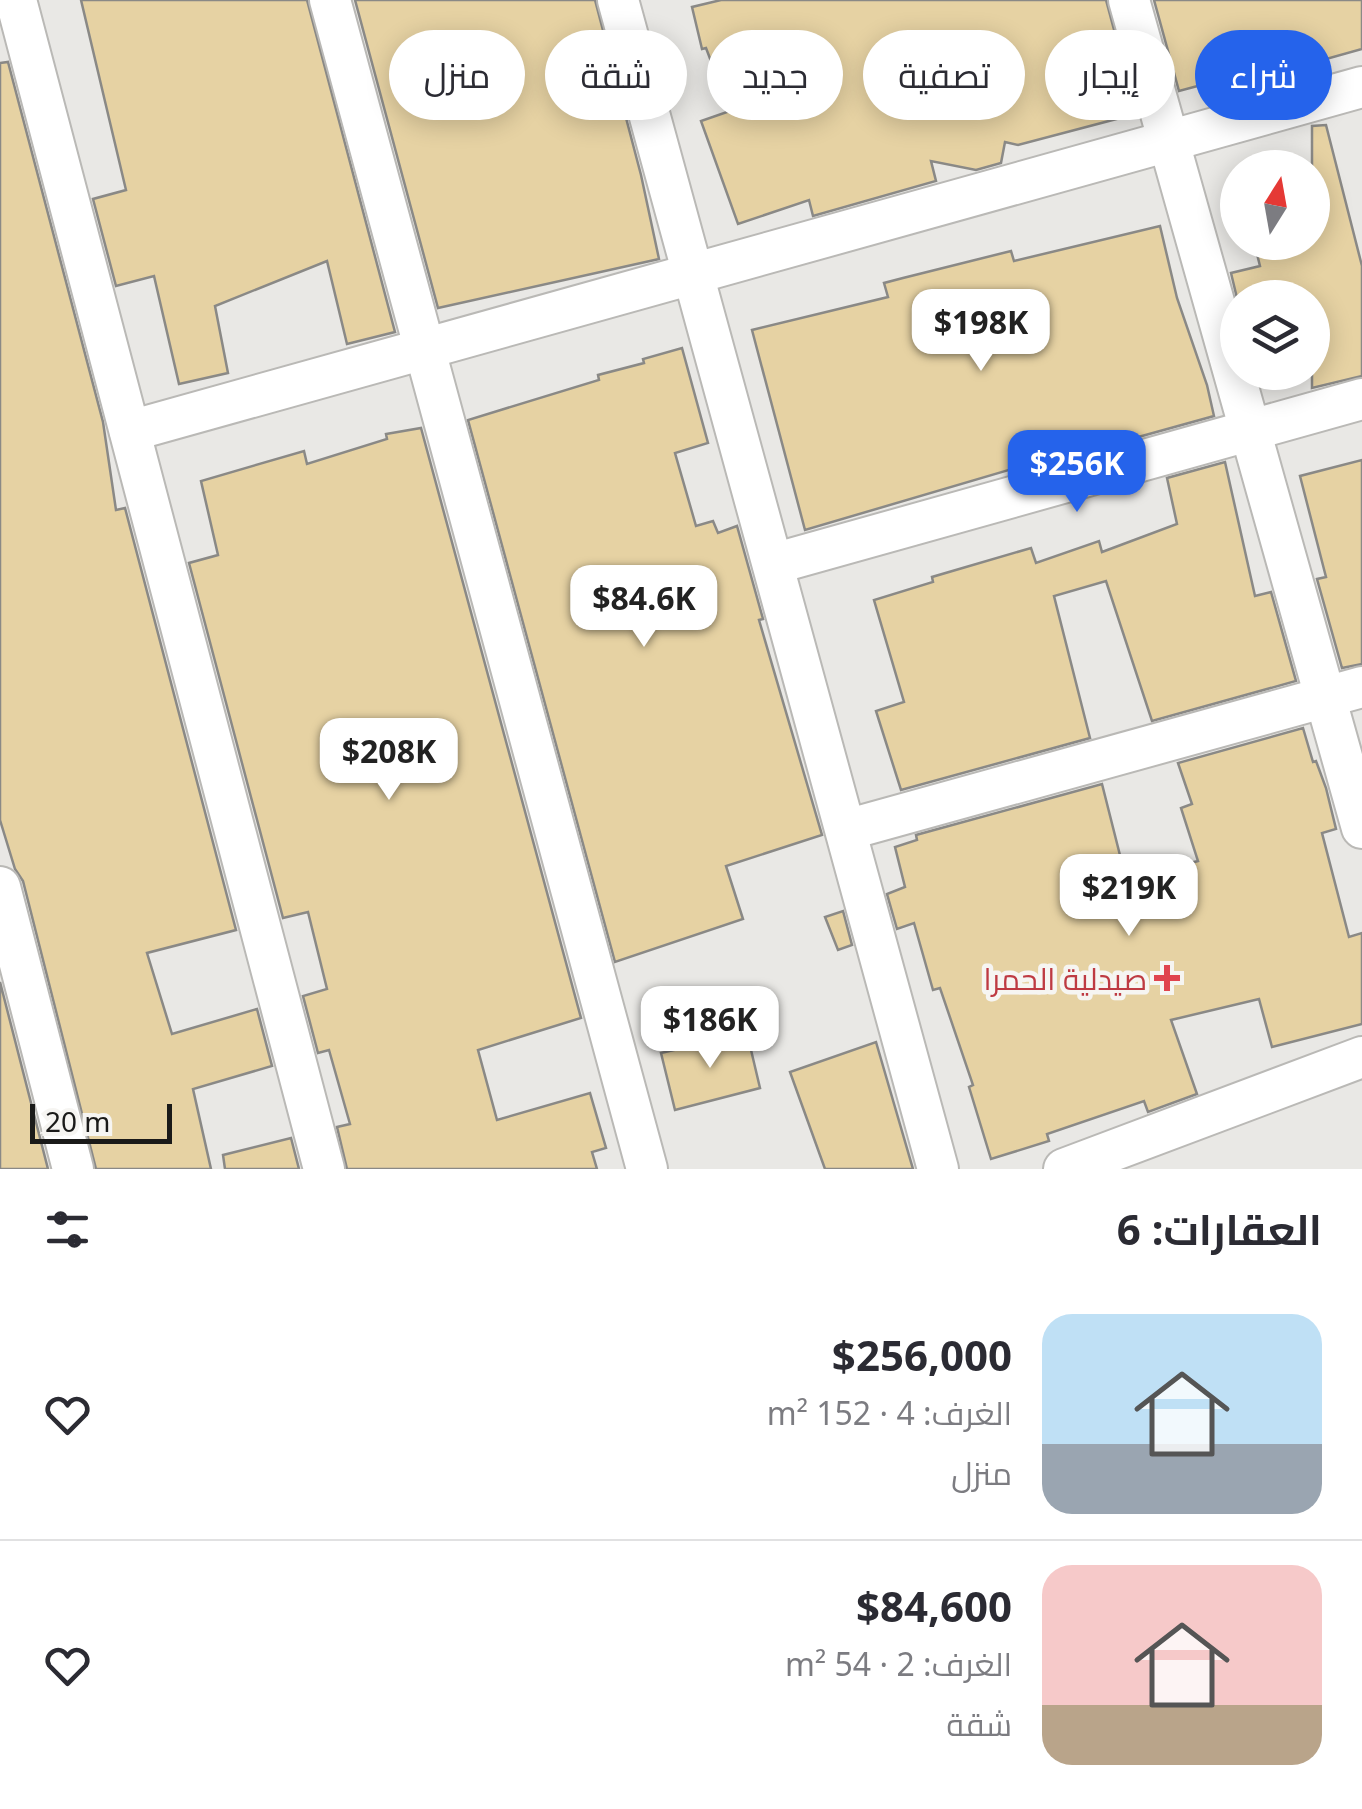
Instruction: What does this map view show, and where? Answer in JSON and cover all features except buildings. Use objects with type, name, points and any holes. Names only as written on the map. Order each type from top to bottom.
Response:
[{"type":"street","points":[[16,0],[324,1169]]},
{"type":"street","points":[[330,0],[647,1169]]},
{"type":"street","points":[[618,0],[938,1169]]},
{"type":"street","points":[[1130,0],[1250,430],[1344,692],[1362,828]]},
{"type":"street","points":[[130,432],[1362,88]]},
{"type":"street","points":[[773,564],[1362,399]]},
{"type":"street","points":[[846,830],[1344,692]]},
{"type":"street","points":[[0,887],[73,1169]]},
{"type":"street","points":[[1064,1169],[1359,1062]]},
{"type":"place","name":"صيدلية الحمرا","points":[[1167,978]]}]
